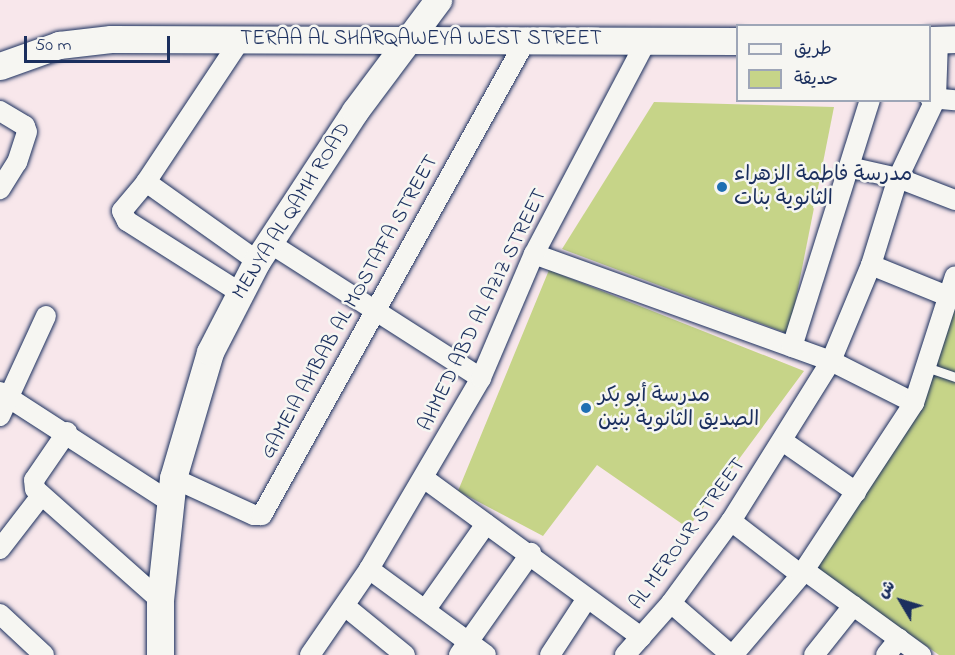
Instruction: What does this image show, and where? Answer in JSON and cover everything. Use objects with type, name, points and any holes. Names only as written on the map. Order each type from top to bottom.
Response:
[{"type":"street","name":"MENYA AL QAMH ROAD","points":[[160,655],[160,600],[172,490],[210,352],[239,292],[263,252],[355,111],[432,8]]},
{"type":"street","name":"TERAA AL SHARQAWEYA WEST STREET","points":[[0,66],[69,44],[111,39],[407,41],[527,38],[736,41]]},
{"type":"street","name":"GAMEIA AHBAB AL MOSTAFA STREET","points":[[172,490],[254,515],[262,515],[527,38]]},
{"type":"street","points":[[239,292],[123,218],[122,211],[146,182],[241,39]]},
{"type":"street","name":"AHMED ABD AL AZIZ STREET","points":[[317,652],[425,479],[481,378],[534,254],[647,40]]},
{"type":"street","name":"AL MEROUR STREET","points":[[625,655],[671,603],[731,521],[783,442],[831,361],[871,266],[898,178],[940,99],[941,40]]},
{"type":"street","points":[[792,347],[869,102]]},
{"type":"street","points":[[0,111],[25,126],[27,132],[16,162],[0,189]]},
{"type":"street","points":[[849,167],[898,178],[955,200]]},
{"type":"street","points":[[146,182],[263,252],[375,310],[481,378]]},
{"type":"street","points":[[534,254],[831,361],[914,403]]},
{"type":"street","points":[[871,266],[950,297]]},
{"type":"street","points":[[671,603],[736,654],[803,573],[914,403],[955,276]]},
{"type":"street","points":[[0,416],[4,394],[46,316]]},
{"type":"street","points":[[4,394],[172,490]]},
{"type":"street","points":[[67,432],[34,480],[41,496],[160,600]]},
{"type":"street","points":[[783,442],[856,492]]},
{"type":"street","points":[[425,479],[486,524],[531,553],[586,600],[641,637]]},
{"type":"street","points":[[0,549],[41,496]]},
{"type":"street","points":[[731,521],[921,655]]},
{"type":"street","points":[[426,609],[486,524]]},
{"type":"street","points":[[464,648],[531,553]]},
{"type":"street","points":[[369,569],[426,609],[464,648],[486,655]]},
{"type":"street","points":[[550,655],[586,600]]},
{"type":"street","points":[[814,655],[853,606]]},
{"type":"street","points":[[346,607],[405,655]]},
{"type":"street","points":[[0,614],[44,655]]},
{"type":"street","points":[[886,655],[899,639]]},
{"type":"lane","points":[[926,367],[955,377]]},
{"type":"green space","points":[[654,102],[834,107],[789,334],[562,249]]},
{"type":"green space","points":[[549,270],[804,371],[688,528],[597,465],[543,536],[458,491]]},
{"type":"green space","points":[[955,307],[955,655],[939,655],[817,569]]},
{"type":"place","name":"مدرسة فاطمة الزهراء الثانوية بنات","points":[[722,187]]},
{"type":"place","name":"مدرسة أبو بكر الصديق الثانوية بنين","points":[[586,408]]}]
